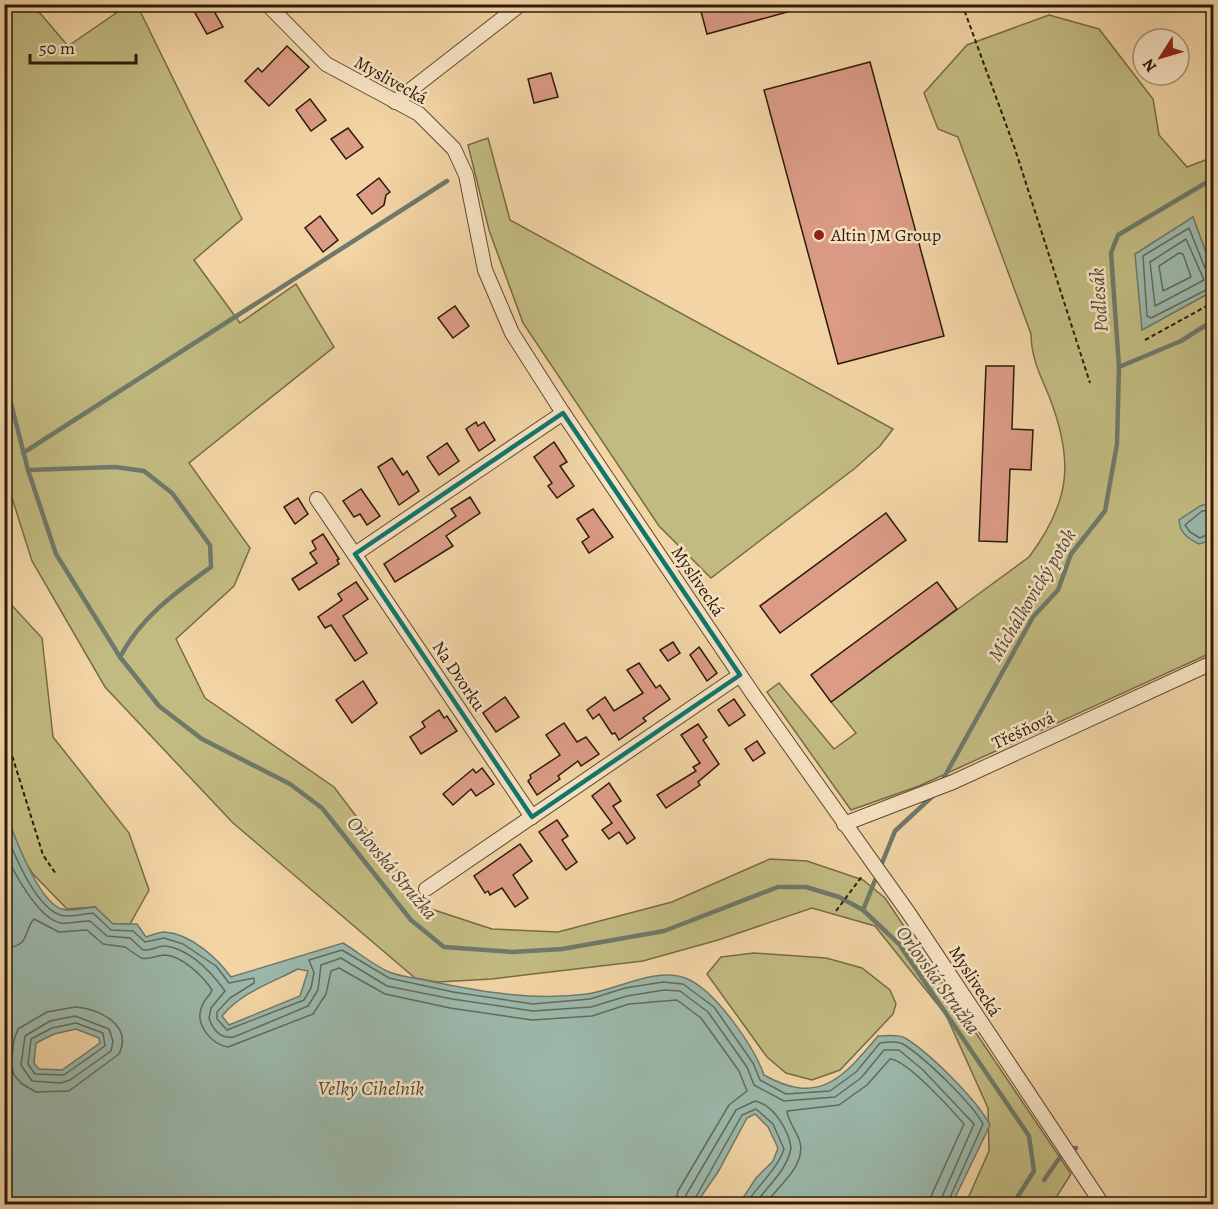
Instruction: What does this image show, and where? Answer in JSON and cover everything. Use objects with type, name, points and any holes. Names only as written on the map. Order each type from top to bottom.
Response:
[{"type":"street","name":"Myslivecká","points":[[267,4],[326,64],[419,114],[454,149],[466,175],[484,270],[512,333],[563,413],[740,675],[870,859],[1102,1204]]},
{"type":"street","points":[[395,102],[521,4]]},
{"type":"street","points":[[355,554],[563,413]]},
{"type":"street","name":"Na Dvorku","points":[[317,499],[532,817]]},
{"type":"street","name":"Třešňová","points":[[844,824],[952,782],[1214,662]]},
{"type":"street","points":[[426,889],[740,675]]},
{"type":"path","points":[[962,4],[1015,149],[1090,383]]},
{"type":"path","points":[[1145,340],[1214,302]]},
{"type":"path","points":[[4,638],[9,657],[6,736],[43,855],[56,874]]},
{"type":"path","points":[[836,911],[852,892],[865,872],[870,859]]},
{"type":"highlighted area","points":[[563,413],[740,675],[532,817],[355,554]]},
{"type":"shaded area","points":[[4,5],[33,5],[68,46],[128,5],[137,5],[242,219],[194,260],[240,323],[296,284],[334,347],[189,463],[250,548],[234,586],[176,639],[205,698],[334,787],[425,907],[492,929],[558,932],[672,902],[770,859],[807,861],[863,880],[885,898],[1071,1174],[1052,1204],[959,1204],[969,1196],[989,1151],[988,1108],[946,1015],[875,926],[812,908],[718,940],[643,961],[492,979],[437,982],[415,978],[233,823],[105,687],[32,561],[5,476]]},
{"type":"shaded area","points":[[1049,15],[1099,29],[1131,70],[1131,87],[1144,87],[1153,99],[1159,135],[1187,167],[1213,157],[1213,272],[1193,217],[1143,329],[1213,291],[1213,506],[1210,503],[1208,542],[1213,534],[1213,652],[919,786],[851,810],[767,692],[779,683],[834,749],[856,733],[831,702],[1029,557],[1053,517],[1064,479],[1065,460],[1062,440],[1057,419],[1034,358],[1031,334],[958,137],[938,129],[924,93],[967,45]]},
{"type":"shaded area","points":[[488,138],[510,220],[893,429],[880,446],[854,469],[711,578],[659,526],[523,323],[489,230],[468,145]]},
{"type":"shaded area","points":[[5,598],[42,638],[53,737],[129,833],[149,890],[130,924],[113,924],[95,907],[67,909],[33,874],[22,857],[5,811]]},
{"type":"shaded area","points":[[754,953],[826,958],[862,968],[890,990],[896,1004],[893,1014],[840,1070],[812,1080],[786,1073],[767,1057],[707,974],[721,957]]},
{"type":"water","points":[[1193,217],[1213,272],[1213,291],[1142,330],[1135,254]]},
{"type":"water","points":[[1210,503],[1213,506],[1214,518],[1212,534],[1209,539],[1199,544],[1183,532],[1179,520],[1200,506]]},
{"type":"water","name":"Velký Cihelník","points":[[5,811],[28,866],[53,904],[66,910],[95,907],[113,924],[137,924],[146,937],[165,932],[184,937],[211,955],[231,977],[343,943],[377,966],[394,974],[469,989],[528,996],[587,994],[649,977],[674,975],[697,984],[721,1006],[743,1035],[764,1075],[783,1084],[800,1088],[815,1087],[828,1083],[841,1075],[878,1036],[899,1036],[927,1054],[952,1078],[975,1103],[990,1125],[952,1204],[739,1204],[756,1178],[773,1161],[778,1148],[768,1127],[755,1114],[747,1118],[718,1172],[696,1204],[13,1204],[4,1187],[4,927],[9,925],[4,916]],"holes":[[[298,969],[308,971],[300,996],[229,1025],[222,1016],[248,994]],[[76,1029],[99,1038],[100,1043],[62,1070],[39,1069],[34,1063],[36,1043],[54,1034]]]},
{"type":"building","points":[[190,4],[210,4],[223,27],[207,34]]},
{"type":"building","points":[[699,4],[801,4],[802,8],[707,34]]},
{"type":"building","points":[[287,46],[309,67],[269,106],[245,81],[258,68],[262,72]]},
{"type":"building","points":[[870,62],[944,336],[838,364],[764,90]]},
{"type":"building","points":[[551,73],[558,97],[534,103],[528,79]]},
{"type":"building","points":[[310,99],[326,120],[311,131],[296,110]]},
{"type":"building","points":[[348,128],[363,147],[346,159],[331,139]]},
{"type":"building","points":[[379,178],[390,192],[386,195],[384,205],[372,214],[357,195]]},
{"type":"building","points":[[320,216],[338,240],[323,252],[305,228]]},
{"type":"building","points":[[455,306],[469,326],[453,338],[438,318]]},
{"type":"building","points":[[986,366],[1014,366],[1012,429],[1033,430],[1031,470],[1010,469],[1007,542],[979,541]]},
{"type":"building","points":[[476,422],[478,426],[484,422],[495,440],[479,451],[466,429]]},
{"type":"building","points":[[554,442],[567,462],[560,466],[574,486],[557,498],[548,486],[552,483],[534,457]]},
{"type":"building","points":[[447,443],[459,461],[439,475],[427,457]]},
{"type":"building","points":[[392,458],[403,475],[407,471],[419,491],[399,505],[378,467]]},
{"type":"building","points":[[361,489],[380,516],[367,525],[360,514],[354,517],[343,501]]},
{"type":"building","points":[[470,497],[480,513],[446,536],[453,546],[395,582],[384,564],[456,516],[451,509]]},
{"type":"building","points":[[298,498],[308,514],[295,524],[284,507]]},
{"type":"building","points":[[593,509],[613,537],[589,553],[582,542],[589,537],[577,519]]},
{"type":"building","points":[[886,513],[906,540],[780,633],[760,606]]},
{"type":"building","points":[[323,534],[339,559],[337,560],[339,564],[299,590],[292,579],[317,563],[310,553],[316,549],[312,541]]},
{"type":"building","points":[[356,582],[368,599],[343,616],[367,653],[355,661],[331,625],[325,628],[318,617],[342,600],[338,594]]},
{"type":"building","points":[[937,582],[957,609],[831,702],[811,675]]},
{"type":"building","points":[[673,642],[680,653],[668,661],[660,650]]},
{"type":"building","points":[[699,647],[717,673],[707,681],[690,655]]},
{"type":"building","points":[[639,663],[656,688],[660,685],[670,699],[643,718],[646,721],[619,740],[615,733],[612,734],[599,714],[593,719],[587,710],[605,697],[614,711],[643,693],[627,670]]},
{"type":"building","points":[[363,681],[377,703],[352,723],[336,700]]},
{"type":"building","points":[[505,697],[519,717],[496,732],[483,713]]},
{"type":"building","points":[[734,699],[745,715],[729,726],[718,710]]},
{"type":"building","points":[[439,710],[444,718],[447,716],[457,731],[421,754],[410,737],[425,727],[422,722]]},
{"type":"building","points":[[564,723],[577,742],[586,737],[599,754],[581,766],[578,761],[558,776],[560,779],[537,795],[528,781],[531,778],[530,775],[560,755],[546,735]]},
{"type":"building","points":[[698,724],[707,737],[703,740],[719,764],[698,782],[700,785],[666,808],[657,795],[696,771],[693,767],[700,763],[681,735]]},
{"type":"building","points":[[757,741],[765,753],[753,761],[745,749]]},
{"type":"building","points":[[482,768],[494,784],[476,796],[471,789],[453,805],[443,794],[473,769],[476,773]]},
{"type":"building","points":[[609,783],[621,801],[613,806],[635,838],[627,844],[619,832],[609,839],[602,830],[612,823],[592,796]]},
{"type":"building","points":[[557,820],[568,836],[562,840],[577,862],[566,870],[539,832]]},
{"type":"building","points":[[520,844],[532,861],[513,875],[528,898],[515,907],[502,888],[490,895],[488,891],[485,893],[474,876]]},
{"type":"waterway","name":"Podlesák","points":[[1119,367],[1111,253],[1118,235],[1214,178]]},
{"type":"waterway","points":[[23,453],[447,181]]},
{"type":"waterway","name":"Michálkovický potok","points":[[941,783],[1033,617],[1058,590],[1071,554],[1105,511],[1117,444],[1119,367],[1181,341],[1214,320]]},
{"type":"waterway","name":"Orlovská Stružka","points":[[4,376],[28,470],[115,467],[144,471],[172,493],[210,545],[211,567],[160,607],[138,630],[120,657],[159,706],[202,739],[290,784],[322,808],[411,920],[444,947],[512,952],[562,949],[664,931],[778,887],[806,887],[839,897],[863,910],[899,944],[1029,1136],[1034,1171],[1013,1204]]},
{"type":"waterway","points":[[28,470],[56,554],[120,657]]},
{"type":"waterway","name":"Michálkovický potok","points":[[863,910],[895,831],[936,793]]},
{"type":"waterway","name":"Michálkovický potok","points":[[1044,1180],[1065,1150],[1076,1148]]},
{"type":"place","name":"Altin JM Group","points":[[819,235]]}]
